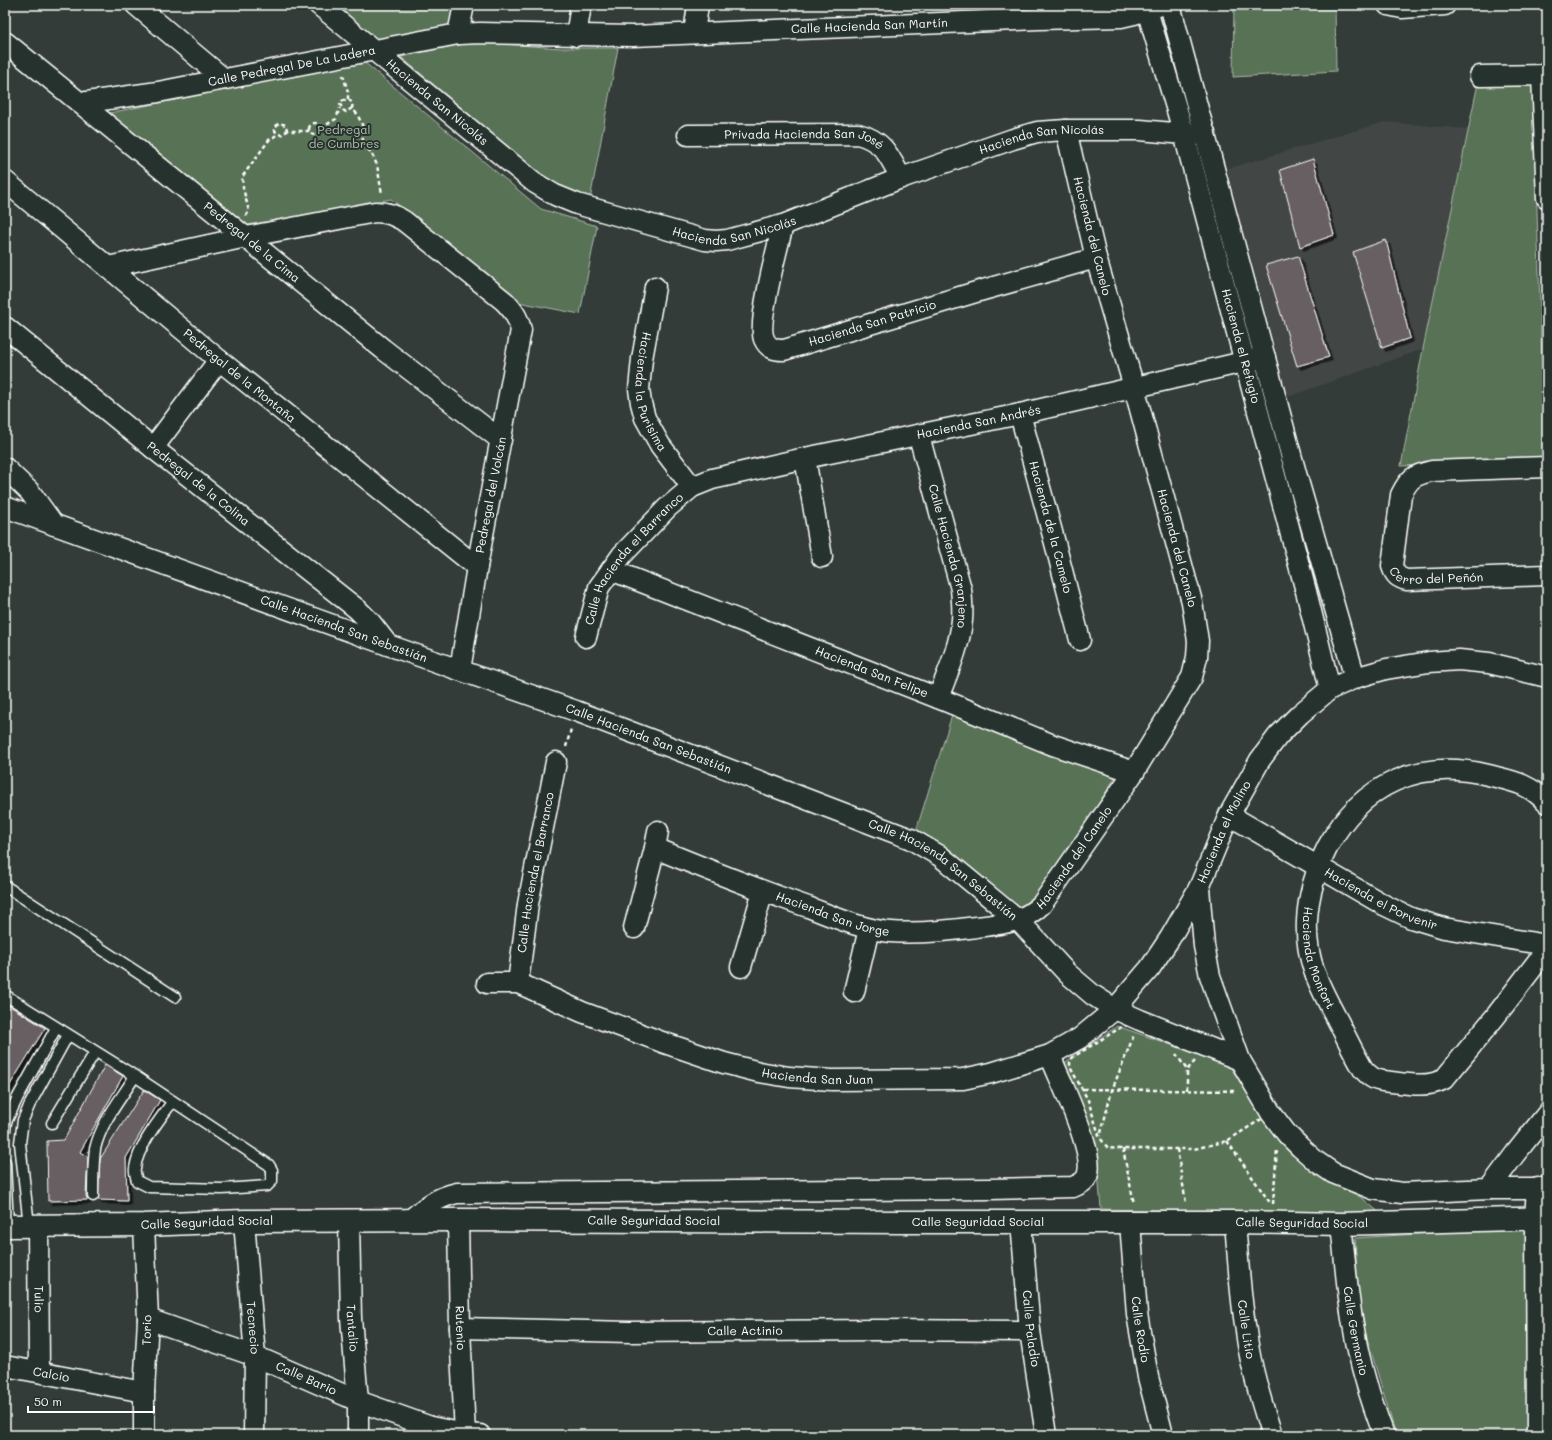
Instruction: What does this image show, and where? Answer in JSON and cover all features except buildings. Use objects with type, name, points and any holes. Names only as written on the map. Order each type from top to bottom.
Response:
[{"type":"street","points":[[136,5],[224,79]]},
{"type":"street","name":"Hacienda San Nicolás","points":[[319,5],[376,50],[536,183],[555,195],[576,204],[705,240],[728,240],[783,225],[901,178],[1037,132],[1066,130],[1140,130],[1184,134],[1205,133]]},
{"type":"street","points":[[458,34],[464,5]]},
{"type":"street","points":[[576,36],[581,5]]},
{"type":"street","points":[[694,33],[698,5]]},
{"type":"street","name":"Hacienda el Refugio","points":[[1170,5],[1297,477],[1355,678]]},
{"type":"street","points":[[1388,5],[1402,8],[1445,5]]},
{"type":"street","name":"Calle Hacienda San Martín","points":[[576,36],[633,36],[694,33],[1038,12],[1121,17],[1152,7]]},
{"type":"street","name":"Hacienda el Refugio","points":[[1152,7],[1184,134],[1307,595],[1330,689]]},
{"type":"street","name":"Calle Pedregal De La Ladera","points":[[80,103],[158,92],[458,34],[480,33],[576,36]]},
{"type":"street","name":"Pedregal de la Cima","points":[[5,42],[383,348],[501,440]]},
{"type":"street","points":[[1480,76],[1544,75],[1547,198]]},
{"type":"street","name":"Hacienda del Canelo","points":[[1019,920],[1035,911],[1042,904],[1134,772],[1192,677],[1197,657],[1198,641],[1192,602],[1134,387],[1096,258],[1066,130]]},
{"type":"street","name":"Privada Hacienda San José","points":[[688,135],[858,134],[870,137],[882,146],[901,178]]},
{"type":"street","name":"Pedregal de la Montaña","points":[[5,181],[219,360],[476,567]]},
{"type":"street","points":[[108,267],[246,237],[375,212],[385,212]]},
{"type":"street","name":"Pedregal del Volcán","points":[[385,212],[394,215],[410,226],[504,301],[519,319],[521,330],[476,567],[460,670]]},
{"type":"street","name":"Hacienda San Patricio","points":[[783,225],[770,279],[762,328],[763,338],[774,350],[784,350],[976,292],[1096,258]]},
{"type":"street","name":"Hacienda la Purisima","points":[[655,287],[642,359],[639,389],[641,403],[645,418],[660,445],[692,487]]},
{"type":"street","name":"Pedregal de la Colina","points":[[5,327],[153,448],[357,609],[371,623],[388,645]]},
{"type":"street","name":"Hacienda San Andrés","points":[[692,487],[712,479],[805,458],[919,436],[1020,414],[1265,357]]},
{"type":"street","points":[[153,448],[219,360]]},
{"type":"street","name":"Hacienda de la Camelo","points":[[1020,414],[1056,543],[1080,640]]},
{"type":"street","name":"Calle Hacienda Granjeno","points":[[919,436],[961,589],[963,605],[962,622],[956,648],[938,698]]},
{"type":"street","points":[[805,458],[822,557]]},
{"type":"street","name":"Cerro del Peñón","points":[[1547,467],[1432,471],[1419,474],[1411,478],[1401,495],[1392,566],[1398,578],[1407,580],[1547,575]]},
{"type":"street","points":[[5,468],[30,492],[54,525]]},
{"type":"street","name":"Calle Hacienda el Barranco","points":[[586,638],[600,587],[611,570],[622,555],[667,508],[692,487]]},
{"type":"street","name":"Calle Hacienda San Sebastián","points":[[5,507],[576,711],[911,838],[940,856],[1019,920],[1067,973],[1093,995],[1115,1009],[1240,1060]]},
{"type":"street","name":"Hacienda San Felipe","points":[[611,570],[938,698],[1053,745],[1134,772]]},
{"type":"street","name":"Hacienda el Molino","points":[[1489,1189],[1402,1193],[1373,1189],[1333,1173],[1317,1162],[1291,1139],[1254,1092],[1240,1060],[1210,976],[1204,946],[1199,888],[1230,815],[1260,760],[1278,736],[1300,714],[1330,689],[1355,678],[1386,669],[1429,662],[1459,660],[1489,663],[1547,677]]},
{"type":"street","name":"Calle Hacienda el Barranco","points":[[518,983],[528,904],[556,762]]},
{"type":"street","name":"Hacienda Monfort","points":[[1547,803],[1538,792],[1526,786],[1473,771],[1433,770],[1409,774],[1392,781],[1375,792],[1355,809],[1343,823],[1318,866],[1308,901],[1307,922],[1308,947],[1313,969],[1319,985],[1359,1062],[1369,1076],[1377,1080],[1429,1084],[1444,1079],[1490,1023],[1547,949]]},
{"type":"street","name":"Hacienda el Porvenir","points":[[1230,815],[1384,905],[1411,918],[1444,928],[1547,945]]},
{"type":"street","name":"Hacienda San Jorge","points":[[634,928],[657,840],[763,891],[869,929],[912,933],[953,930],[1019,920]]},
{"type":"street","name":"Hacienda San Juan","points":[[518,983],[582,1012],[662,1042],[724,1063],[759,1072],[788,1077],[832,1080],[963,1079],[991,1073],[1050,1056],[1080,1038],[1115,1009],[1150,968],[1170,938],[1199,888]]},
{"type":"street","points":[[741,967],[763,891]]},
{"type":"street","points":[[854,992],[869,929]]},
{"type":"street","points":[[487,983],[518,983]]},
{"type":"street","points":[[409,1221],[433,1201],[457,1193],[1073,1187],[1086,1179],[1089,1172],[1089,1162],[1093,1144],[1082,1132],[1050,1056]]},
{"type":"street","points":[[1489,1189],[1547,1114]]},
{"type":"street","points":[[1489,1189],[1542,1189],[1537,1435]]},
{"type":"street","name":"Calle Seguridad Social","points":[[20,1226],[144,1225],[244,1221],[458,1220],[1235,1222],[1342,1224],[1542,1218]]},
{"type":"street","name":"Rutenio","points":[[458,1220],[460,1328],[470,1435]]},
{"type":"street","name":"Tecnecio","points":[[244,1221],[255,1356],[254,1435]]},
{"type":"street","name":"Tantalio","points":[[349,1221],[351,1318],[358,1400],[358,1435]]},
{"type":"street","name":"Calle Paladio","points":[[1021,1222],[1030,1331],[1046,1435]]},
{"type":"street","name":"Calle Rodío","points":[[1134,1222],[1137,1314],[1148,1377],[1163,1435]]},
{"type":"street","name":"Calle Litio","points":[[1235,1222],[1246,1333],[1256,1379],[1272,1435]]},
{"type":"street","name":"Calle Germanio","points":[[1342,1224],[1348,1289],[1354,1330],[1364,1375],[1384,1435]]},
{"type":"street","name":"Torio","points":[[144,1225],[148,1320],[144,1392],[144,1435]]},
{"type":"street","name":"Tulio","points":[[20,1226],[39,1372]]},
{"type":"street","name":"Calle Bario","points":[[148,1320],[255,1356],[358,1400],[432,1427],[470,1435]]},
{"type":"street","name":"Calle Actinio","points":[[460,1328],[630,1332],[877,1330],[1030,1331]]},
{"type":"street","name":"Calcio","points":[[5,1366],[144,1392]]},
{"type":"lane","points":[[5,886],[175,997]]},
{"type":"lane","points":[[5,995],[135,1076],[173,1101],[269,1165],[272,1170],[272,1181],[267,1186],[222,1189],[149,1187],[137,1181],[134,1170],[137,1160],[148,1139],[173,1101]]},
{"type":"lane","points":[[5,1130],[6,1122],[18,1097],[56,1028]]},
{"type":"lane","points":[[20,1226],[20,1143],[23,1120],[30,1104],[68,1035]]},
{"type":"lane","points":[[52,1123],[95,1052]]},
{"type":"lane","points":[[93,1196],[94,1164],[100,1134],[106,1121],[135,1076]]},
{"type":"lane","points":[[5,1162],[20,1226]]},
{"type":"path","points":[[337,57],[346,83],[348,99],[362,124],[364,146],[371,152],[377,165],[385,212]]},
{"type":"path","points":[[246,237],[244,220],[249,211],[242,188],[242,177],[269,140],[278,134],[281,135],[287,131],[310,131],[312,134],[318,134],[321,128],[336,119],[341,108],[340,104],[342,101],[348,99]]},
{"type":"path","points":[[341,108],[346,112],[352,108]]},
{"type":"path","points":[[278,134],[275,127],[279,123],[286,125],[287,131]]},
{"type":"path","points":[[310,131],[311,125],[314,123],[320,125],[321,128]]},
{"type":"path","points":[[556,762],[564,757],[576,711]]},
{"type":"path","points":[[1093,1144],[1088,1100],[1070,1067],[1070,1062],[1074,1057],[1123,1026],[1129,1025],[1227,1060],[1233,1065],[1254,1092],[1267,1124]]},
{"type":"path","points":[[1093,1144],[1112,1090],[1137,1028]]},
{"type":"path","points":[[1187,1090],[1187,1070],[1204,1052]]},
{"type":"path","points":[[1082,1089],[1254,1092]]},
{"type":"path","points":[[1093,1144],[1108,1148],[1123,1149],[1194,1149],[1227,1141],[1264,1118]]},
{"type":"path","points":[[1227,1141],[1273,1207],[1278,1142]]},
{"type":"path","points":[[1123,1149],[1134,1222]]},
{"type":"path","points":[[1177,1149],[1184,1193]]},
{"type":"shaded area","points":[[1384,122],[1468,129],[1423,349],[1288,397],[1227,169]]},
{"type":"green space","points":[[335,5],[455,5],[451,25],[378,40]]},
{"type":"green space","points":[[1234,5],[1335,5],[1336,71],[1233,77]]},
{"type":"green space","points":[[471,42],[561,48],[618,48],[590,200],[553,185],[401,57]]},
{"type":"green space","name":"Pedregal de Cumbres","points":[[364,62],[541,209],[597,226],[580,314],[518,302],[391,199],[248,225],[109,113]]},
{"type":"green space","points":[[1478,83],[1533,85],[1545,461],[1401,466],[1423,349]]},
{"type":"green space","points":[[952,715],[1116,776],[1030,914],[1016,920],[916,831]]},
{"type":"green space","points":[[1117,1026],[1229,1065],[1270,1129],[1319,1174],[1362,1198],[1381,1214],[1101,1209],[1097,1159],[1060,1066]]},
{"type":"green space","points":[[1525,1227],[1528,1435],[1396,1435],[1359,1311],[1355,1238]]}]
